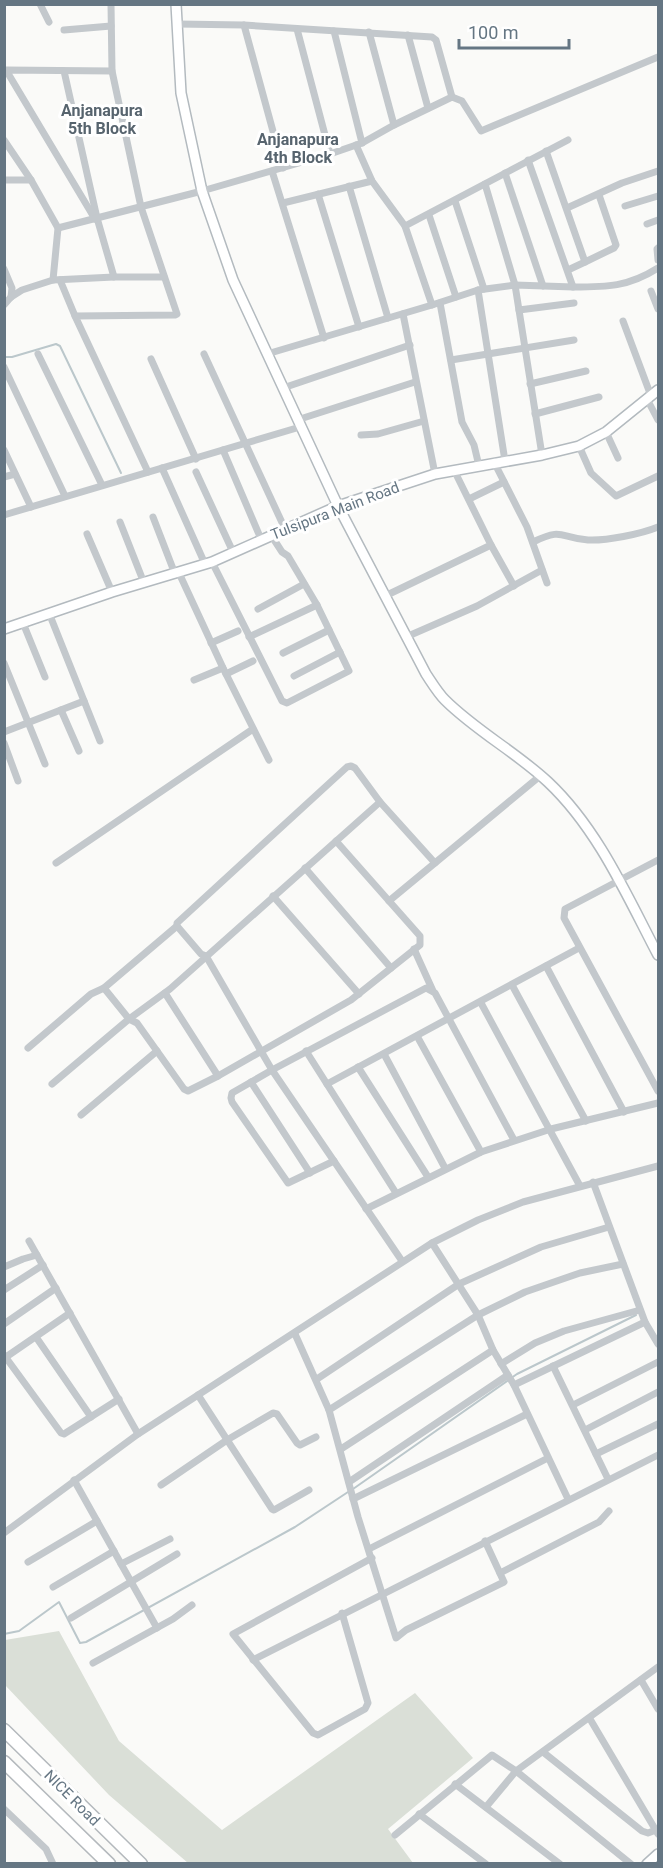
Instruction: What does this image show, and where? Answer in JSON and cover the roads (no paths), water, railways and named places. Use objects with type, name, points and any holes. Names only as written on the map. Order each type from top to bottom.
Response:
[{"type":"highway","name":"NICE Road","points":[[4,1730],[141,1863]]},
{"type":"highway","name":"NICE Road","points":[[4,1762],[109,1863]]},
{"type":"main road","points":[[176,4],[181,93],[202,191],[233,279],[338,506],[426,674],[443,699],[548,782],[581,818],[618,880],[658,955]]},
{"type":"main road","name":"Tulsipura Main Road","points":[[4,629],[112,592],[208,563],[338,506],[435,474],[579,446],[606,432],[652,395]]},
{"type":"main road","points":[[647,1863],[658,1854]]},
{"type":"street","points":[[40,4],[49,22]]},
{"type":"street","points":[[75,316],[176,315],[141,207],[112,71],[111,4]]},
{"type":"street","points":[[177,24],[244,25],[432,37],[436,40],[452,97]]},
{"type":"street","points":[[244,25],[283,168]]},
{"type":"street","points":[[64,30],[111,26]]},
{"type":"street","points":[[297,29],[330,154]]},
{"type":"street","points":[[334,30],[359,144],[372,180],[405,226],[436,304],[451,360],[462,422],[474,445],[479,466]]},
{"type":"street","points":[[369,32],[394,125]]},
{"type":"street","points":[[408,35],[428,108]]},
{"type":"street","points":[[58,228],[202,191],[330,154],[359,144],[452,97],[462,101],[481,131],[658,57]]},
{"type":"street","points":[[5,70],[112,71]]},
{"type":"street","points":[[5,70],[96,219]]},
{"type":"street","points":[[64,70],[96,219],[114,277]]},
{"type":"street","points":[[405,226],[568,140]]},
{"type":"street","points":[[5,142],[31,180],[58,228],[57,280],[148,472]]},
{"type":"street","points":[[546,151],[585,262]]},
{"type":"street","points":[[528,160],[573,287]]},
{"type":"street","points":[[273,171],[324,338]]},
{"type":"street","points":[[567,208],[622,183],[658,171]]},
{"type":"street","points":[[505,172],[543,286]]},
{"type":"street","points":[[4,180],[31,180]]},
{"type":"street","points":[[283,203],[372,180]]},
{"type":"street","points":[[485,184],[515,285],[542,455]]},
{"type":"street","points":[[349,186],[388,318]]},
{"type":"street","points":[[318,194],[359,327]]},
{"type":"street","points":[[568,270],[616,245],[599,195]]},
{"type":"street","points":[[625,206],[658,196]]},
{"type":"street","points":[[455,201],[481,290],[487,353],[505,461]]},
{"type":"street","points":[[429,214],[456,297]]},
{"type":"street","points":[[647,224],[658,220]]},
{"type":"street","points":[[658,248],[658,260]]},
{"type":"street","points":[[4,268],[12,288],[11,297]]},
{"type":"street","points":[[267,354],[481,290],[515,285],[608,287],[632,282],[658,268]]},
{"type":"street","points":[[4,305],[22,290],[57,280],[164,277]]},
{"type":"street","points":[[651,291],[658,309]]},
{"type":"street","points":[[519,310],[574,303]]},
{"type":"street","points":[[403,314],[435,474]]},
{"type":"street","points":[[623,321],[652,395],[658,420]]},
{"type":"street","points":[[451,360],[574,340]]},
{"type":"street","points":[[283,388],[410,345]]},
{"type":"street","points":[[38,354],[102,485]]},
{"type":"street","points":[[204,354],[285,529]]},
{"type":"street","points":[[151,359],[196,459]]},
{"type":"street","points":[[4,367],[66,496]]},
{"type":"street","points":[[530,384],[586,370]]},
{"type":"street","points":[[4,515],[196,459],[415,382]]},
{"type":"street","points":[[535,414],[599,397]]},
{"type":"street","points":[[361,435],[378,434],[424,421]]},
{"type":"street","points":[[606,432],[618,458]]},
{"type":"street","points":[[579,446],[591,473],[615,496],[658,476]]},
{"type":"street","points":[[4,450],[31,507]]},
{"type":"street","points":[[223,450],[261,540]]},
{"type":"street","points":[[494,462],[527,526],[548,583]]},
{"type":"street","points":[[162,468],[208,563],[285,703],[349,672],[317,605],[288,555],[282,552],[271,535]]},
{"type":"street","points":[[454,470],[514,586]]},
{"type":"street","points":[[196,472],[233,552]]},
{"type":"street","points":[[4,477],[15,474]]},
{"type":"street","points":[[469,499],[504,482]]},
{"type":"street","points":[[153,517],[177,573],[269,760]]},
{"type":"street","points":[[120,522],[144,583]]},
{"type":"street","points":[[532,542],[554,533],[588,540],[643,532],[658,527]]},
{"type":"street","points":[[87,534],[112,592]]},
{"type":"street","points":[[385,596],[491,545]]},
{"type":"street","points":[[406,637],[477,606],[542,570]]},
{"type":"street","points":[[258,609],[304,584]]},
{"type":"street","points":[[249,637],[317,605]]},
{"type":"street","points":[[49,613],[100,741]]},
{"type":"street","points":[[23,623],[45,677]]},
{"type":"street","points":[[283,653],[329,630]]},
{"type":"street","points":[[212,644],[238,631]]},
{"type":"street","points":[[294,676],[340,652]]},
{"type":"street","points":[[194,680],[253,660]]},
{"type":"street","points":[[4,663],[45,764]]},
{"type":"street","points":[[4,732],[84,701]]},
{"type":"street","points":[[61,710],[79,751]]},
{"type":"street","points":[[56,863],[253,729]]},
{"type":"street","points":[[4,743],[18,781]]},
{"type":"street","points":[[28,1048],[90,994],[104,988],[177,926],[178,920],[347,767],[355,768],[380,802],[435,863]]},
{"type":"street","points":[[389,901],[540,776]]},
{"type":"street","points":[[52,1084],[129,1019],[165,993],[380,802]]},
{"type":"street","points":[[104,988],[129,1019],[137,1023],[184,1089],[188,1091],[262,1052],[359,994],[420,945],[420,936],[336,840]]},
{"type":"street","points":[[658,860],[565,909],[564,918],[658,1091]]},
{"type":"street","points":[[305,868],[391,968]]},
{"type":"street","points":[[273,896],[359,994]]},
{"type":"street","points":[[177,926],[201,954],[206,956],[272,1070],[402,1261]]},
{"type":"street","points":[[327,1084],[481,1003],[579,948]]},
{"type":"street","points":[[414,949],[433,991],[514,1140]]},
{"type":"street","points":[[546,966],[624,1112]]},
{"type":"street","points":[[512,985],[586,1121]]},
{"type":"street","points":[[334,1161],[288,1183],[285,1182],[232,1102],[232,1093],[426,988],[433,991]]},
{"type":"street","points":[[165,993],[218,1076]]},
{"type":"street","points":[[481,1003],[580,1186]]},
{"type":"street","points":[[417,1036],[481,1152]]},
{"type":"street","points":[[81,1115],[157,1051]]},
{"type":"street","points":[[306,1051],[396,1193]]},
{"type":"street","points":[[384,1054],[446,1168]]},
{"type":"street","points":[[358,1067],[428,1177]]},
{"type":"street","points":[[251,1082],[310,1173]]},
{"type":"street","points":[[366,1209],[446,1168],[514,1140],[658,1103]]},
{"type":"street","points":[[4,1533],[138,1434],[432,1243],[478,1220],[523,1202],[593,1182],[658,1168]]},
{"type":"street","points":[[593,1182],[640,1310],[645,1322],[656,1333],[658,1344]]},
{"type":"street","points":[[317,1379],[459,1284],[541,1246],[609,1227]]},
{"type":"street","points":[[29,1241],[138,1434]]},
{"type":"street","points":[[432,1243],[478,1315],[493,1350],[514,1385],[568,1499]]},
{"type":"street","points":[[4,1267],[23,1258],[37,1255]]},
{"type":"street","points":[[329,1410],[478,1315],[525,1293],[569,1277],[623,1264]]},
{"type":"street","points":[[4,1290],[43,1265]]},
{"type":"street","points":[[4,1324],[56,1288]]},
{"type":"street","points":[[501,1364],[535,1343],[564,1331],[640,1310]]},
{"type":"street","points":[[70,1313],[5,1356],[61,1433],[64,1434],[119,1399]]},
{"type":"street","points":[[514,1385],[645,1322]]},
{"type":"street","points":[[295,1334],[329,1410],[353,1499],[396,1638],[406,1630],[504,1582],[485,1541]]},
{"type":"street","points":[[36,1337],[91,1417]]},
{"type":"street","points":[[341,1449],[493,1350]]},
{"type":"street","points":[[573,1405],[658,1362]]},
{"type":"street","points":[[554,1366],[608,1479]]},
{"type":"street","points":[[349,1482],[508,1375]]},
{"type":"street","points":[[585,1430],[658,1392]]},
{"type":"street","points":[[198,1395],[272,1509],[274,1510],[309,1490]]},
{"type":"street","points":[[161,1485],[227,1440],[273,1413],[277,1414],[297,1443],[300,1444],[316,1437]]},
{"type":"street","points":[[353,1499],[527,1414]]},
{"type":"street","points":[[596,1454],[658,1424]]},
{"type":"street","points":[[253,1660],[658,1455]]},
{"type":"street","points":[[369,1549],[548,1458]]},
{"type":"street","points":[[74,1480],[157,1628]]},
{"type":"street","points":[[500,1573],[599,1522],[609,1511]]},
{"type":"street","points":[[28,1562],[97,1521]]},
{"type":"street","points":[[121,1564],[170,1539]]},
{"type":"street","points":[[52,1587],[114,1551]]},
{"type":"street","points":[[71,1618],[177,1554]]},
{"type":"street","points":[[342,1613],[368,1703],[365,1708],[318,1735],[313,1733],[253,1660],[234,1636],[235,1632],[372,1558]]},
{"type":"street","points":[[93,1663],[173,1619],[192,1605]]},
{"type":"street","points":[[486,1807],[516,1771],[658,1667]]},
{"type":"street","points":[[641,1680],[658,1709]]},
{"type":"street","points":[[543,1752],[642,1831],[657,1832],[590,1719]]},
{"type":"street","points":[[395,1835],[489,1755],[516,1771],[631,1863]]},
{"type":"street","points":[[455,1784],[560,1863]]},
{"type":"street","points":[[4,1809],[46,1849],[54,1863]]},
{"type":"street","points":[[419,1814],[486,1863]]},
{"type":"waterway","points":[[4,357],[12,357],[56,344],[60,346],[121,473]]},
{"type":"waterway","points":[[353,1489],[517,1374],[636,1315]]},
{"type":"waterway","points":[[4,1634],[19,1631],[59,1602],[80,1643],[86,1642],[295,1527],[348,1492]]},
{"type":"district","name":"Anjanapura 5th Block","points":[[102,119]]},
{"type":"district","name":"Anjanapura 4th Block","points":[[298,148]]}]
